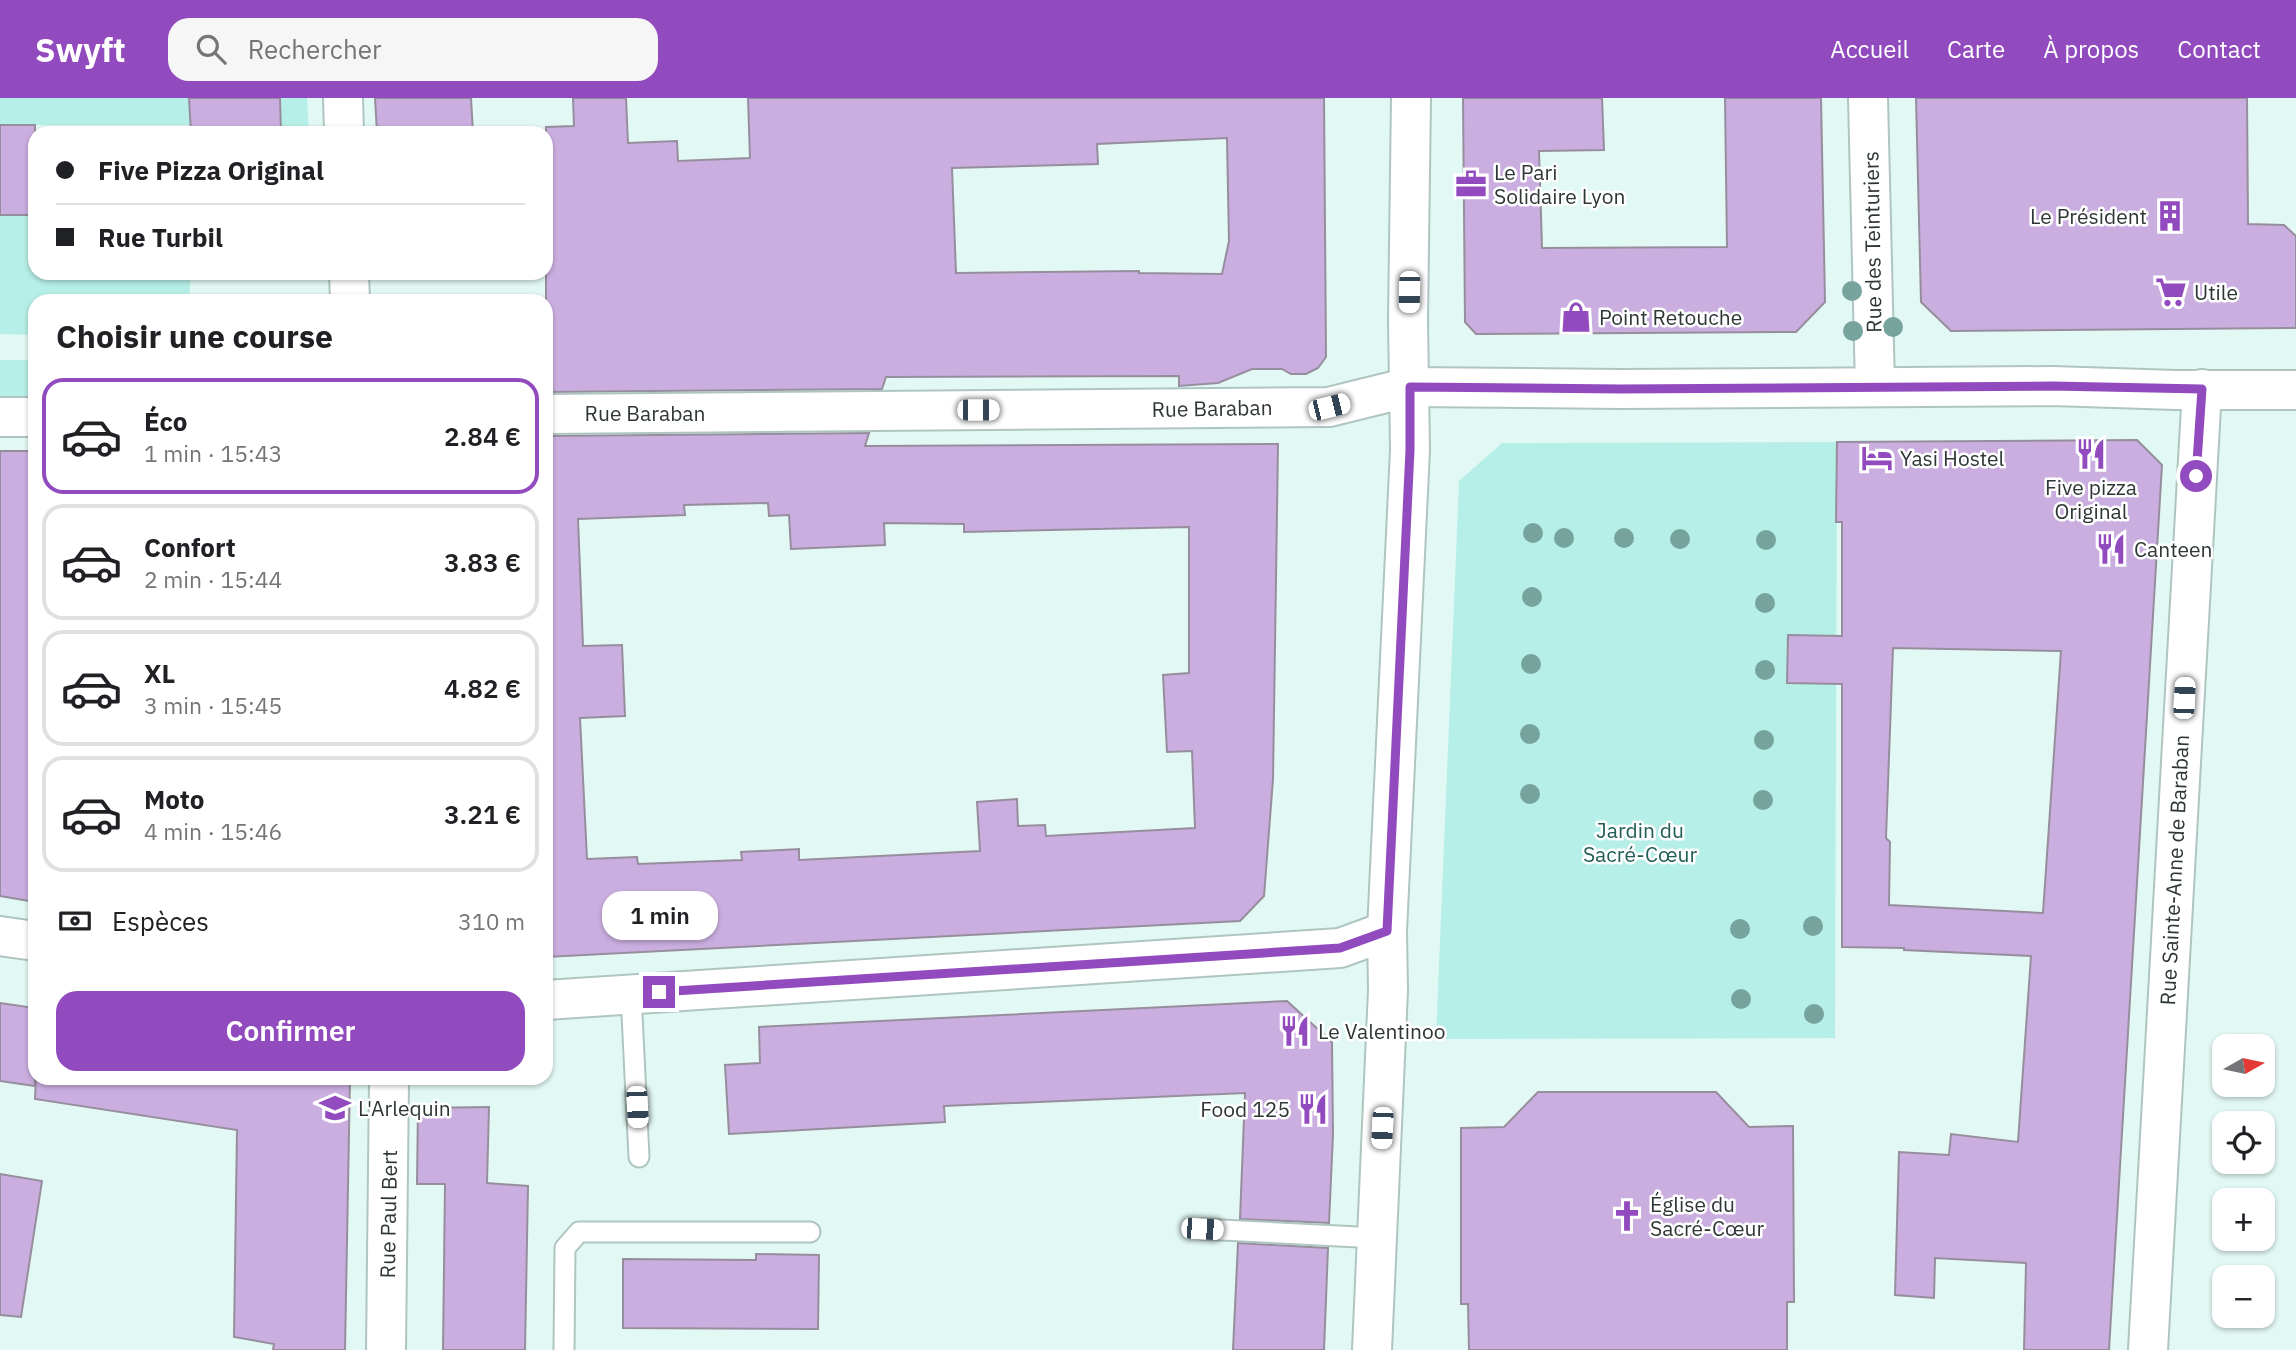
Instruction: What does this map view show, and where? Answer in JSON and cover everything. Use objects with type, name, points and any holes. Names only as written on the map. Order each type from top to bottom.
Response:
[{"type":"street","points":[[342,98],[344,126]]},
{"type":"street","points":[[1372,1350],[1388,990],[1387,931],[1410,450],[1408,320],[1411,98]]},
{"type":"street","name":"Rue des Teinturiers","points":[[1868,98],[1875,387]]},
{"type":"street","name":"Rue Baraban","points":[[553,414],[1329,407],[1410,387],[1621,389],[2052,386],[2296,390]]},
{"type":"street","name":"Rue Sainte-Anne de Baraban","points":[[2147,1350],[2202,389]]},
{"type":"street","points":[[0,417],[28,417]]},
{"type":"street","points":[[553,1000],[1340,948],[1387,931]]},
{"type":"street","points":[[0,936],[28,940]]},
{"type":"street","name":"Rue Paul Bert","points":[[386,1350],[389,1085]]},
{"type":"lane","points":[[631,994],[639,1157]]},
{"type":"lane","points":[[1202,1229],[1377,1238]]},
{"type":"lane","points":[[565,1350],[565,1248],[579,1232],[810,1232]]},
{"type":"green space","points":[[0,98],[190,98],[191,125],[0,125]]},
{"type":"green space","points":[[280,98],[307,98],[309,126],[281,126]]},
{"type":"green space","points":[[0,215],[28,215],[28,280],[190,280],[190,294],[28,294],[28,335],[0,334]]},
{"type":"green space","points":[[0,360],[28,360],[28,398],[0,398]]},
{"type":"green space","name":"Jardin du Sacré-Cœur","points":[[1837,442],[1835,1038],[1436,1039],[1459,481],[1502,443]]},
{"type":"building","points":[[189,98],[280,98],[281,126],[191,126]]},
{"type":"building","points":[[375,98],[471,98],[473,126],[377,126]]},
{"type":"building","points":[[573,98],[626,98],[628,143],[677,141],[678,161],[750,158],[748,98],[1324,98],[1326,357],[1318,368],[1306,374],[1291,374],[1282,369],[1252,369],[1218,383],[1179,386],[1179,376],[886,377],[882,389],[553,392],[553,294],[546,294],[546,280],[553,280],[553,127],[574,126]],"holes":[[[1227,138],[1229,241],[1222,274],[1139,271],[956,273],[952,168],[1098,164],[1097,144]]]},
{"type":"building","points":[[1463,98],[1602,98],[1604,150],[1539,151],[1542,248],[1727,247],[1725,98],[1821,98],[1825,302],[1796,332],[1476,334],[1465,322]]},
{"type":"building","points":[[1916,98],[2247,98],[2248,224],[2284,225],[2296,236],[2296,328],[1951,331],[1921,302]]},
{"type":"building","points":[[0,125],[35,125],[28,126],[28,215],[0,215]]},
{"type":"building","points":[[869,433],[865,446],[1278,444],[1273,779],[1264,896],[1240,921],[553,957],[553,436]],"holes":[[[768,503],[769,516],[789,515],[791,549],[885,545],[884,523],[964,524],[964,532],[1189,527],[1189,673],[1163,675],[1167,752],[1192,751],[1195,828],[1046,836],[1045,825],[1018,826],[1017,799],[977,802],[980,851],[799,860],[799,849],[741,852],[742,860],[638,864],[637,857],[587,859],[580,718],[625,716],[622,645],[583,646],[578,519],[685,515],[684,505]]]},
{"type":"building","points":[[2137,440],[2162,465],[2109,1350],[2024,1350],[2026,1263],[1935,1258],[1934,1298],[1895,1295],[1899,1152],[1949,1155],[1951,1134],[2018,1142],[2031,956],[1842,947],[1842,684],[1787,683],[1788,635],[1842,636],[1842,522],[1836,522],[1837,442]],"holes":[[[1893,648],[2061,651],[2043,913],[1889,905],[1890,842],[1886,838]]]},
{"type":"building","points":[[0,451],[28,451],[28,901],[0,896]]},
{"type":"building","points":[[1287,1001],[1332,1042],[1333,1134],[1329,1223],[1240,1219],[1245,1093],[944,1106],[945,1122],[729,1134],[725,1065],[760,1063],[759,1027]]},
{"type":"building","points":[[0,1003],[28,1007],[28,1085],[0,1081]]},
{"type":"building","points":[[36,1085],[350,1085],[345,1350],[273,1350],[274,1344],[234,1337],[237,1130],[35,1099]]},
{"type":"building","name":"Église du Sacré-Cœur","points":[[1538,1092],[1716,1092],[1749,1127],[1793,1126],[1794,1302],[1787,1302],[1787,1350],[1469,1350],[1468,1304],[1461,1304],[1461,1128],[1504,1127]]},
{"type":"building","points":[[489,1107],[487,1183],[528,1186],[525,1350],[443,1350],[445,1184],[417,1184],[418,1108]]},
{"type":"building","points":[[0,1174],[42,1181],[21,1317],[0,1315]]},
{"type":"building","points":[[1238,1243],[1328,1248],[1324,1350],[1233,1350]]},
{"type":"building","points":[[756,1254],[819,1255],[818,1329],[623,1328],[623,1259],[756,1260]]},
{"type":"place","name":"Le Pari Solidaire Lyon","points":[[1471,184]]},
{"type":"place","name":"Le Président","points":[[2170,216]]},
{"type":"place","name":"Utile","points":[[2171,292]]},
{"type":"place","name":"Point Retouche","points":[[1576,317]]},
{"type":"place","name":"Five pizza Original","points":[[2091,454]]},
{"type":"place","name":"Yasi Hostel","points":[[1877,458]]},
{"type":"place","name":"Canteen","points":[[2111,549]]},
{"type":"place","name":"Le Valentinoo","points":[[1295,1031]]},
{"type":"place","name":"L'Arlequin","points":[[335,1108]]},
{"type":"place","name":"Food 125","points":[[1313,1109]]},
{"type":"place","name":"Église du Sacré-Cœur","points":[[1627,1216]]},
{"type":"route","points":[[659,992],[1340,948],[1387,931],[1410,450],[1410,387],[1621,389],[2052,386],[2202,389],[2196,476]]}]
